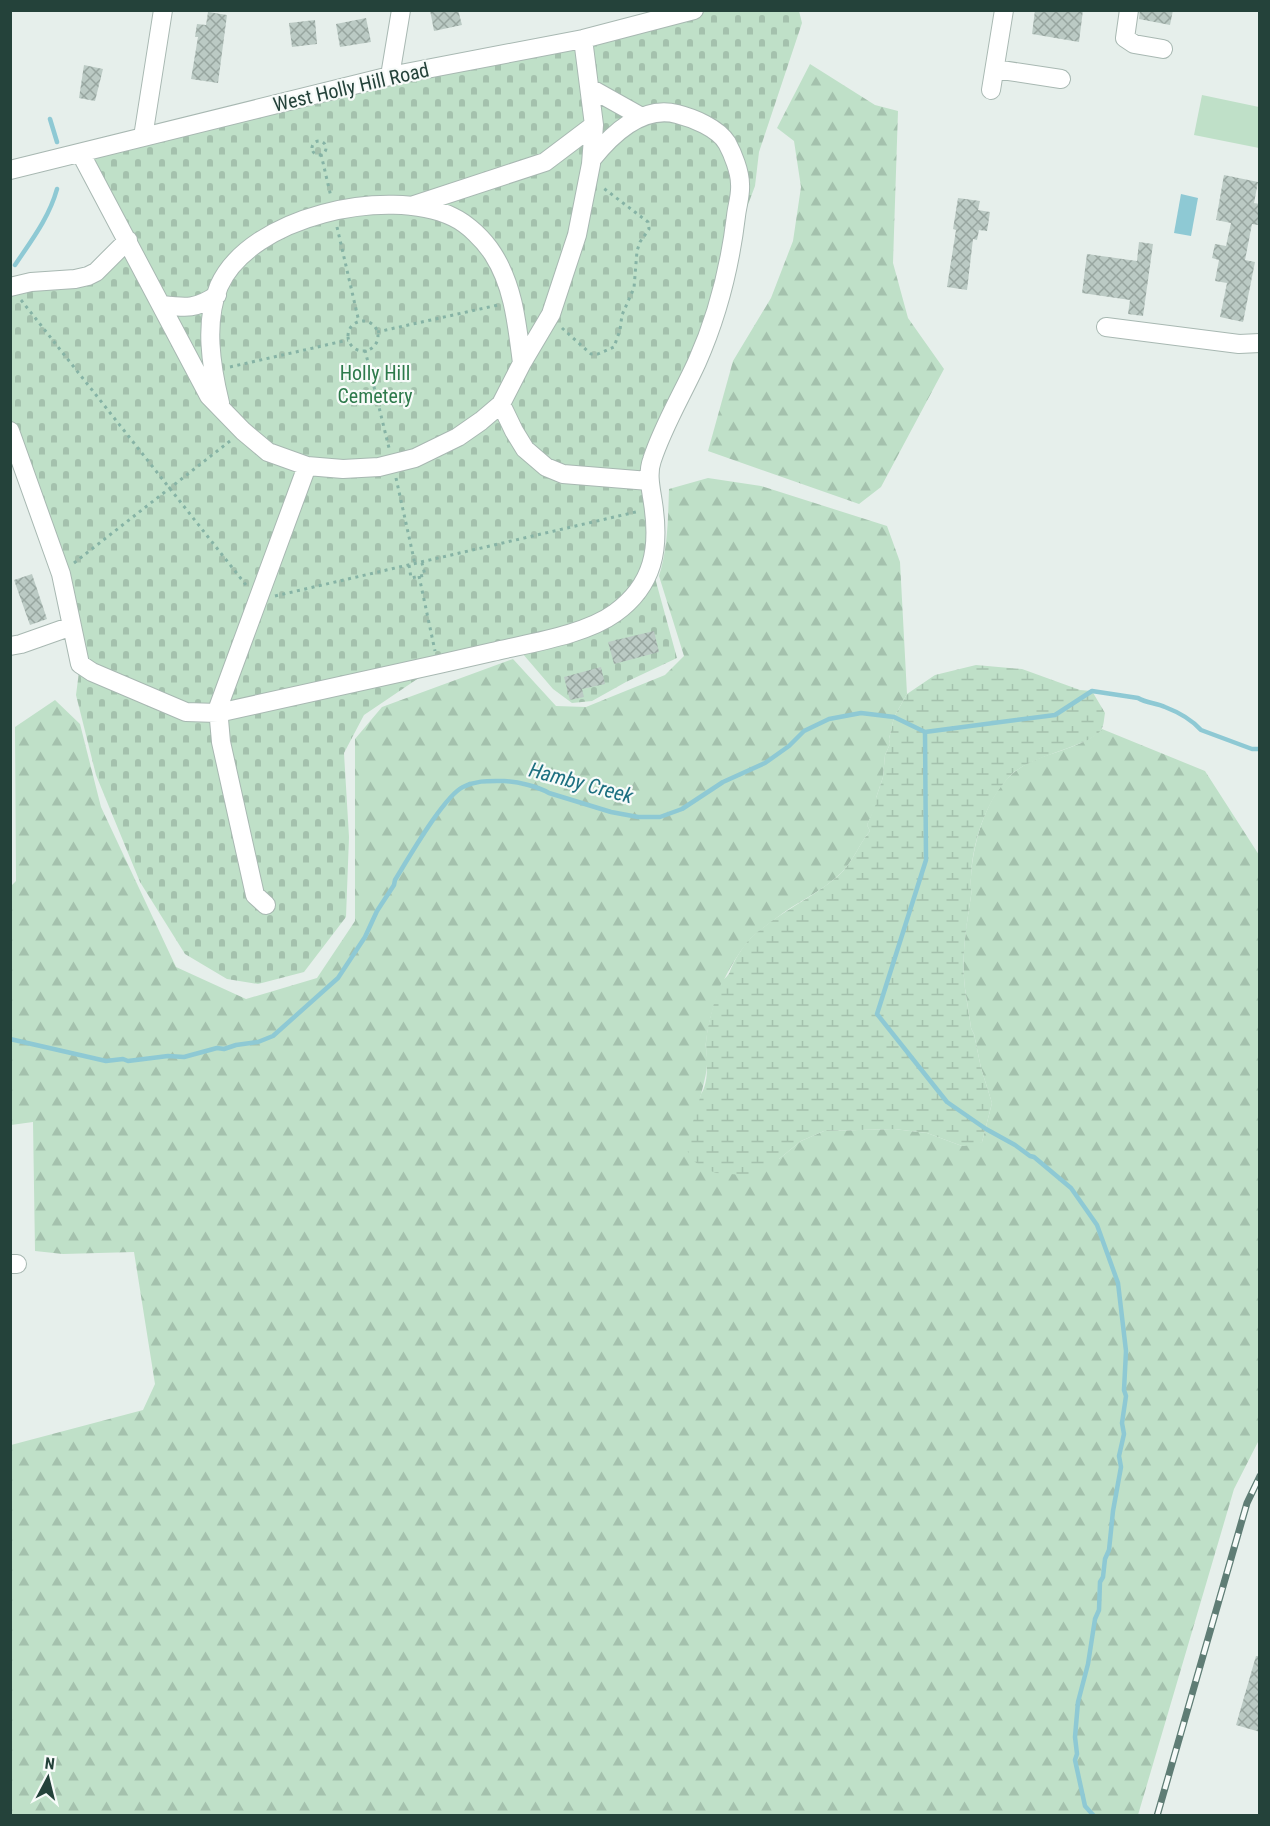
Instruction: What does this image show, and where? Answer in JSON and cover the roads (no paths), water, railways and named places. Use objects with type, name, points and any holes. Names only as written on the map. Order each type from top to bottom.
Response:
[{"type":"street","points":[[143,136],[163,10]]},
{"type":"street","points":[[390,76],[401,10]]},
{"type":"street","name":"West Holly Hill Road","points":[[10,170],[390,76],[583,39],[656,15],[694,10]]},
{"type":"street","points":[[992,90],[1004,10]]},
{"type":"street","points":[[1129,10],[1125,38],[1134,44],[1163,49]]},
{"type":"street","points":[[81,154],[209,396],[243,431],[268,452],[307,466],[343,469],[393,464],[415,458],[458,436],[501,404],[549,318],[578,235],[590,168],[594,125],[583,39]]},
{"type":"street","points":[[995,69],[1061,79]]},
{"type":"street","points":[[590,88],[640,116]]},
{"type":"street","points":[[10,431],[61,573],[80,664],[92,672],[186,712],[218,712],[438,665],[593,627],[616,613],[636,593],[652,567],[656,546],[654,507],[649,481],[651,463],[698,361],[716,310],[732,251],[740,184],[737,168],[727,144],[719,134],[686,116],[670,112],[654,112],[640,116],[605,142],[590,168]]},
{"type":"street","points":[[411,206],[545,162],[594,125]]},
{"type":"street","points":[[220,407],[211,358],[211,332],[219,286],[235,262],[260,242],[291,225],[333,210],[390,204],[411,206],[454,217],[472,230],[492,252],[508,282],[522,363]]},
{"type":"street","points":[[11,287],[31,282],[88,276],[96,272],[128,240]]},
{"type":"street","points":[[162,305],[191,308],[204,304],[217,295]]},
{"type":"street","points":[[1106,327],[1239,344],[1260,343]]},
{"type":"street","points":[[501,404],[525,449],[546,467],[563,474],[649,481]]},
{"type":"street","points":[[266,905],[255,895],[221,741],[218,708],[307,466]]},
{"type":"street","points":[[10,646],[72,626]]},
{"type":"water","points":[[1181,194],[1198,198],[1191,236],[1174,233]]},
{"type":"waterway","points":[[50,119],[57,142]]},
{"type":"waterway","points":[[15,265],[44,219],[57,189]]},
{"type":"waterway","name":"Hamby Creek","points":[[10,1039],[106,1061],[123,1059],[128,1061],[168,1056],[184,1057],[217,1048],[224,1049],[258,1042],[273,1036],[338,978],[365,937],[395,880],[437,815],[455,793],[473,783],[483,781],[521,783],[611,812],[638,817],[660,817],[682,809],[723,782],[765,763],[789,746],[804,731],[829,719],[861,713],[894,717],[925,732],[1055,715],[1092,691],[1138,698],[1162,706],[1175,711],[1201,730],[1252,749],[1260,749]]},
{"type":"waterway","points":[[925,732],[926,860],[877,1014],[947,1102],[986,1129],[1034,1157],[1071,1188],[1097,1225],[1118,1283],[1126,1351],[1124,1390],[1126,1396],[1122,1423],[1124,1434],[1119,1456],[1121,1467],[1109,1550],[1100,1582],[1099,1610],[1095,1619],[1088,1664],[1078,1702],[1075,1737],[1077,1754],[1075,1760],[1085,1806],[1094,1816]]},
{"type":"railway","points":[[1157,1816],[1247,1503],[1260,1476]]},
{"type":"park label","name":"Holly Hill Cemetery","points":[[375,384]]}]
